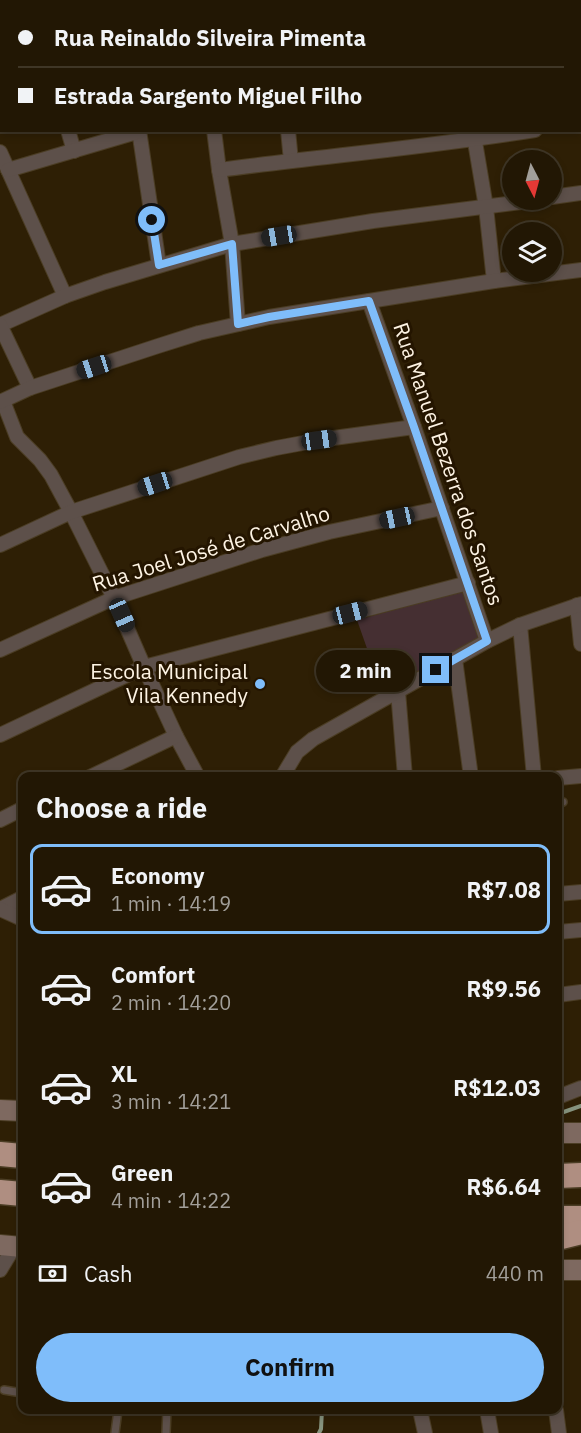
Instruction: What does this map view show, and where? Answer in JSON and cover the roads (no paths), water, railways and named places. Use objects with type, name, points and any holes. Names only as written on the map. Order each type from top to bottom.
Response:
[{"type":"highway","points":[[0,1154],[18,1156]]},
{"type":"highway","points":[[562,1176],[581,1176]]},
{"type":"highway","points":[[0,1192],[18,1194]]},
{"type":"highway","points":[[562,1218],[581,1218]]},
{"type":"highway","points":[[562,1237],[581,1232]]},
{"type":"street","points":[[69,132],[74,151]]},
{"type":"street","points":[[8,170],[137,132]]},
{"type":"street","points":[[140,132],[159,265]]},
{"type":"street","points":[[214,132],[232,244],[238,324]]},
{"type":"street","points":[[288,132],[291,160]]},
{"type":"street","points":[[219,170],[511,132]]},
{"type":"street","points":[[474,135],[486,207],[494,281]]},
{"type":"street","points":[[0,152],[65,296]]},
{"type":"street","points":[[562,196],[581,193]]},
{"type":"street","points":[[30,388],[0,325],[65,296],[232,244],[374,221],[502,205]]},
{"type":"street","points":[[195,772],[176,736],[114,598],[71,512],[45,467],[17,437],[2,402],[30,388],[199,333],[238,324],[494,281],[581,270]]},
{"type":"street","name":"Rua Manuel Bezerra dos Santos","points":[[369,301],[487,641]]},
{"type":"street","points":[[0,545],[71,512],[239,457],[319,440],[414,427]]},
{"type":"street","name":"Rua Joel José de Carvalho","points":[[0,650],[114,598],[284,544],[442,508]]},
{"type":"street","points":[[0,735],[144,667],[468,583]]},
{"type":"street","points":[[285,772],[297,752],[313,739],[487,641],[520,625],[579,605],[581,644]]},
{"type":"street","points":[[520,625],[534,772]]},
{"type":"street","points":[[455,659],[470,772]]},
{"type":"street","points":[[398,691],[405,772]]},
{"type":"street","points":[[100,772],[176,736]]},
{"type":"street","points":[[562,778],[581,776]]},
{"type":"street","points":[[0,820],[18,811]]},
{"type":"street","points":[[562,894],[581,892]]},
{"type":"street","points":[[0,909],[18,900]]},
{"type":"street","points":[[0,909],[18,917]]},
{"type":"street","points":[[562,932],[581,930]]},
{"type":"street","points":[[562,994],[581,992]]},
{"type":"street","points":[[562,1095],[581,1088]]},
{"type":"street","points":[[0,1110],[18,1111]]},
{"type":"street","points":[[562,1133],[581,1132]]},
{"type":"street","points":[[0,1270],[12,1246]]},
{"type":"street","points":[[562,1270],[581,1270]]},
{"type":"street","points":[[421,1414],[425,1433]]},
{"type":"street","points":[[488,1414],[491,1433]]},
{"type":"street","points":[[557,1414],[559,1433]]},
{"type":"lane","points":[[4,1390],[18,1393]]},
{"type":"lane","points":[[115,1433],[117,1414]]},
{"type":"lane","points":[[166,1433],[167,1414]]},
{"type":"waterway","points":[[562,1113],[581,1106]]},
{"type":"waterway","points":[[319,1433],[322,1414]]},
{"type":"place","name":"Escola Municipal Vila Kennedy","points":[[260,684]]}]
